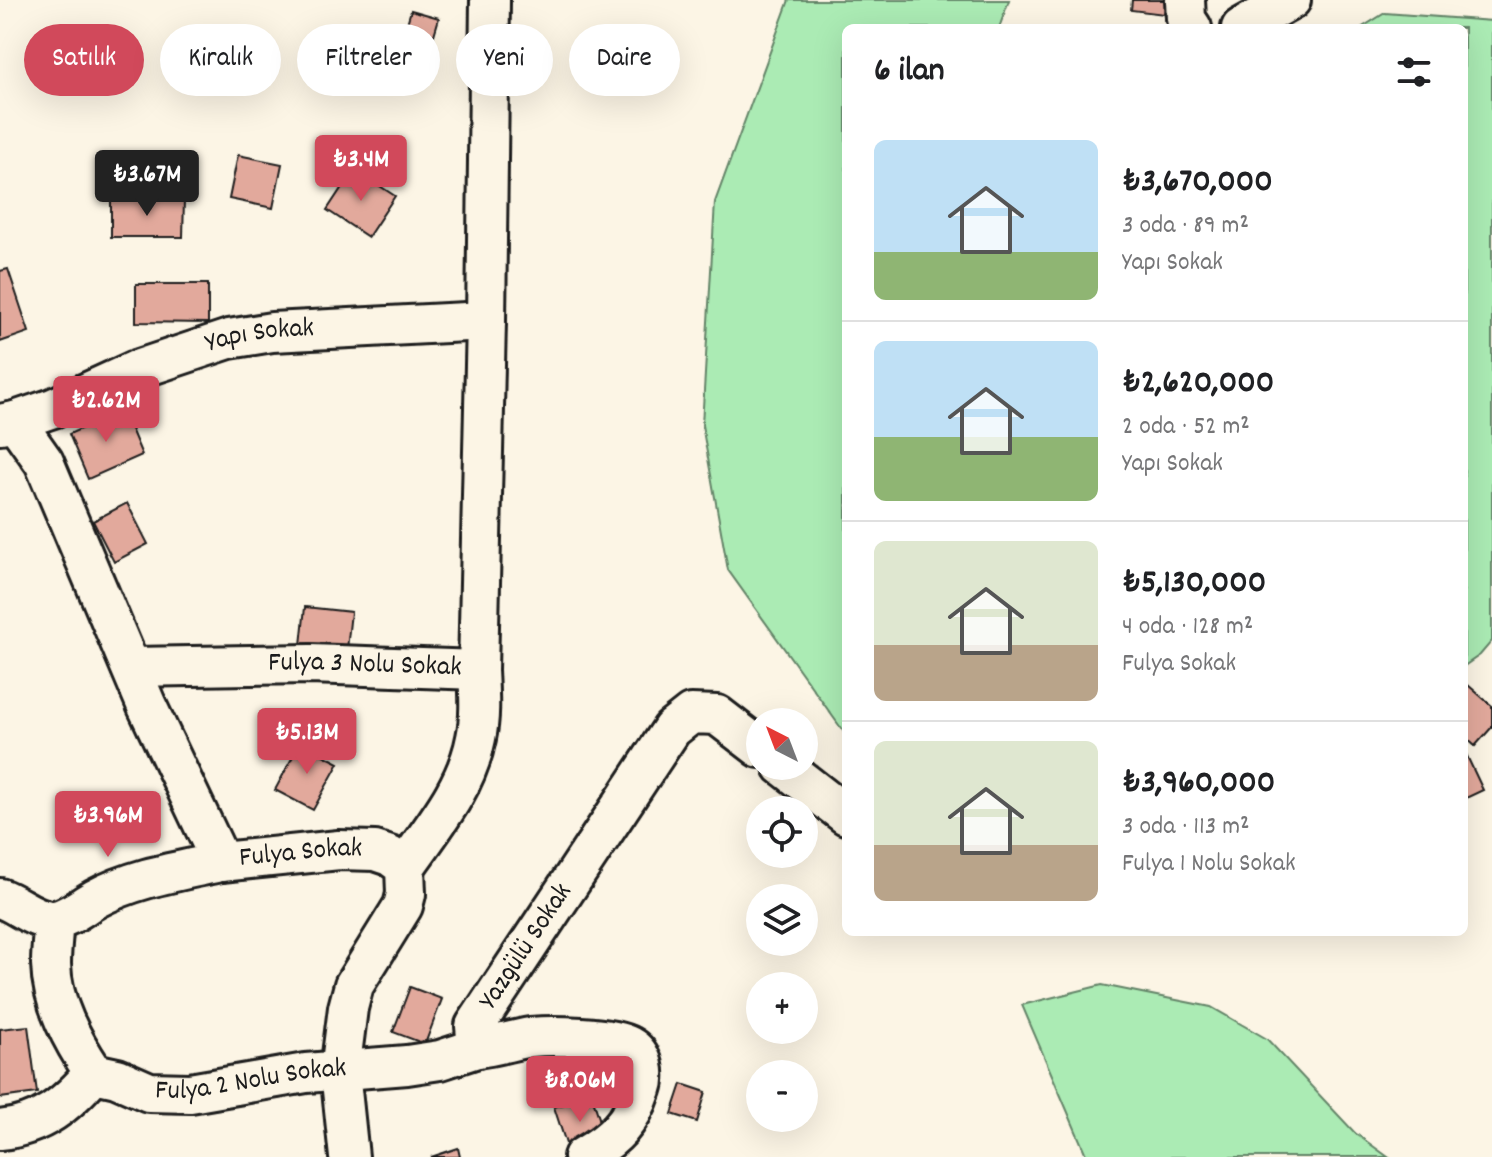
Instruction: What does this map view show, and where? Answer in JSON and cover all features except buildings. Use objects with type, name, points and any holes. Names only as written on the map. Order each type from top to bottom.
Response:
[{"type":"street","points":[[478,670],[490,0]]},
{"type":"street","points":[[1185,0],[1189,24]]},
{"type":"street","points":[[1248,24],[1291,0]]},
{"type":"street","name":"Yapı Sokak","points":[[7,423],[53,408],[136,370],[229,339],[272,332],[486,321]]},
{"type":"street","name":"Fulya Sokak","points":[[7,423],[44,462],[146,704],[221,862],[375,851],[390,856],[405,867],[403,906],[354,985],[346,1021],[340,1071],[349,1157]]},
{"type":"street","name":"Fulya 3 Nolu Sokak","points":[[131,667],[310,664],[478,670],[480,707],[476,739],[467,767],[454,797],[405,867]]},
{"type":"street","name":"Yazgülü Sokak","points":[[583,1157],[625,1126],[645,1081],[642,1060],[629,1046],[601,1038],[532,1037],[477,1048],[475,1026],[672,729],[691,714],[717,715],[746,737]]},
{"type":"street","points":[[801,780],[842,812]]},
{"type":"street","points":[[0,898],[37,918],[54,920],[118,888],[221,862]]},
{"type":"street","points":[[0,1130],[17,1129],[65,1104],[94,1073],[79,1051],[59,1010],[51,966],[54,920]]},
{"type":"street","name":"Fulya 2 Nolu Sokak","points":[[94,1073],[117,1078],[149,1092],[190,1093],[306,1073],[440,1060],[477,1048]]},
{"type":"green space","points":[[789,0],[1009,0],[1000,24],[842,24],[842,729],[728,570],[702,425],[715,202]]},
{"type":"green space","points":[[1385,13],[1492,21],[1492,641],[1468,663],[1468,24],[1367,24]]},
{"type":"green space","points":[[1102,985],[1211,1007],[1267,1039],[1355,1133],[1388,1157],[1087,1157],[1022,1005]]}]
